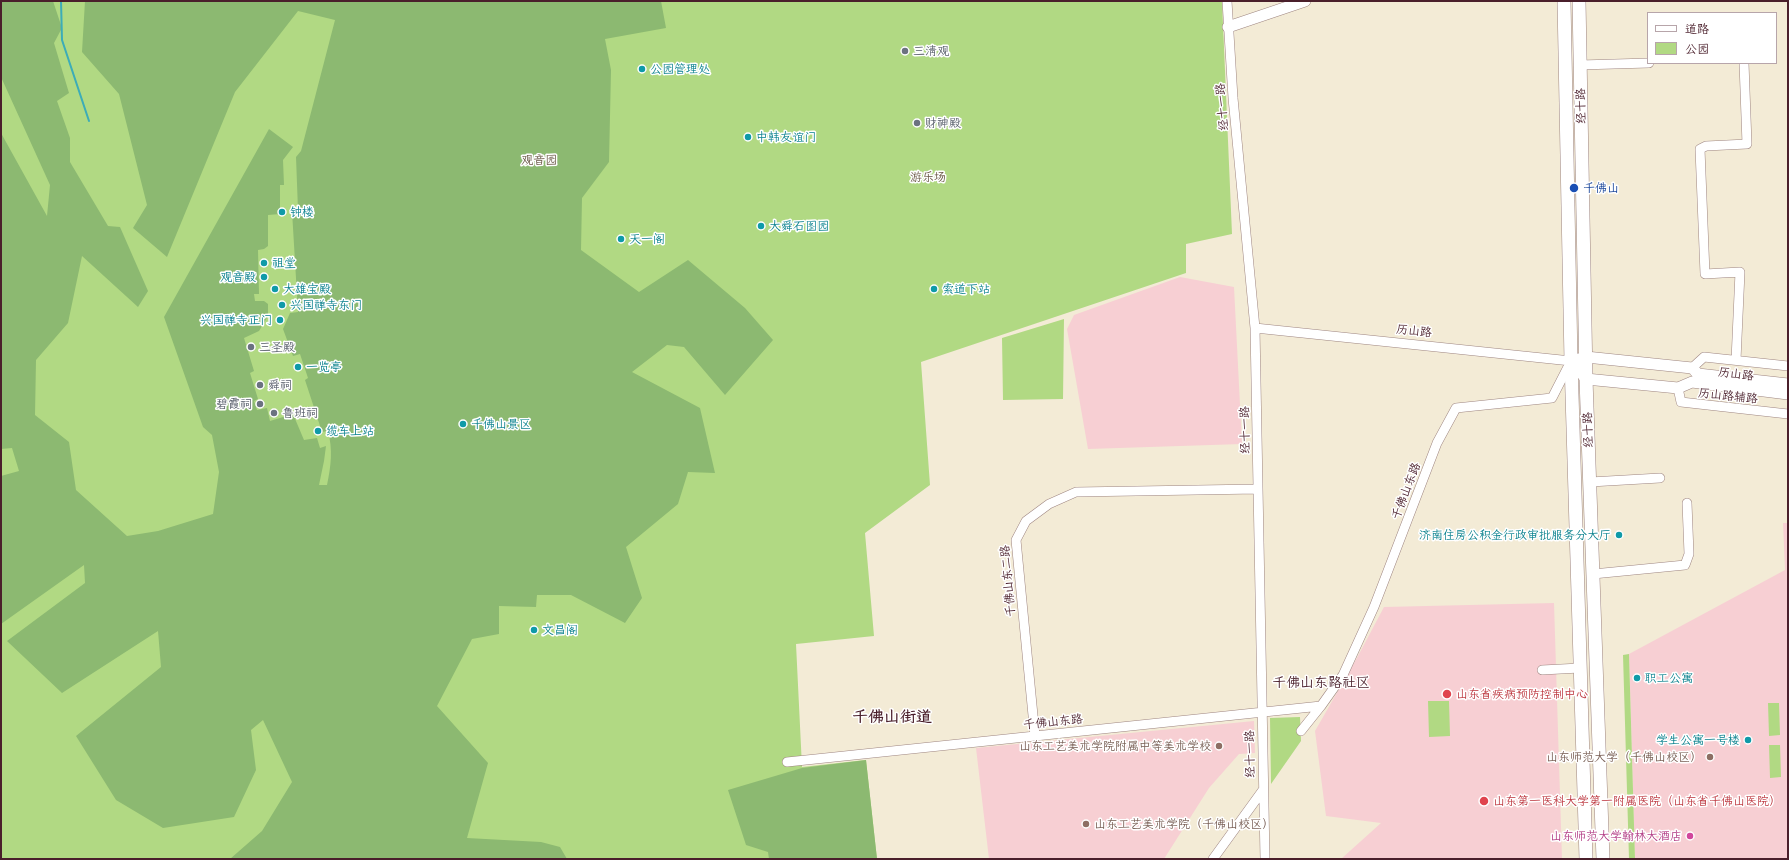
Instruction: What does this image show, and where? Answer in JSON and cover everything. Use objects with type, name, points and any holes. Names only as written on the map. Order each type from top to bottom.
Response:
[{"type":"highway","name":"经十路","points":[[1564,1],[1571,361],[1586,859]]},
{"type":"highway","name":"经十路","points":[[1579,1],[1586,379],[1603,859]]},
{"type":"main road","points":[[1228,27],[1305,1]]},
{"type":"main road","name":"历山路","points":[[1571,361],[1586,356],[1692,368],[1698,374],[1788,384]]},
{"type":"main road","points":[[1571,361],[1586,379]]},
{"type":"main road","name":"历山路","points":[[1586,379],[1678,388],[1692,382],[1788,394]]},
{"type":"street","name":"经十一路","points":[[1227,1],[1233,98],[1255,328],[1265,859]]},
{"type":"street","points":[[1580,65],[1647,63]]},
{"type":"street","points":[[1736,360],[1740,272],[1705,274],[1700,149],[1706,146],[1747,144],[1744,64]]},
{"type":"street","name":"历山路","points":[[1255,328],[1571,361]]},
{"type":"street","points":[[1692,368],[1704,357],[1788,366]]},
{"type":"street","name":"千佛山东路","points":[[1301,731],[1343,675],[1374,607],[1437,443],[1456,408],[1552,398],[1571,361]]},
{"type":"street","name":"历山路辅路","points":[[1678,388],[1681,402],[1788,414]]},
{"type":"street","points":[[1590,482],[1660,478]]},
{"type":"street","name":"千佛山东二路","points":[[1035,736],[1016,540],[1026,521],[1049,504],[1076,492],[1258,489]]},
{"type":"street","points":[[1593,574],[1685,565],[1689,554],[1687,503]]},
{"type":"street","points":[[1542,670],[1580,668]]},
{"type":"street","name":"千佛山东路","points":[[787,762],[1321,706]]},
{"type":"street","points":[[1213,859],[1263,790]]},
{"type":"shaded area","points":[[1180,277],[1234,287],[1242,444],[1088,449],[1067,329],[1074,315]]},
{"type":"shaded area","name":"山东师范大学（千佛山校区）","points":[[1783,523],[1788,523],[1788,859],[1635,859],[1629,654],[1785,570]]},
{"type":"shaded area","name":"山东省疾病预防控制中心","points":[[1554,603],[1562,859],[1341,859],[1381,823],[1326,816],[1315,731],[1384,607]]},
{"type":"shaded area","name":"山东工艺美术学院（千佛山校区）","points":[[1254,721],[1255,753],[1239,754],[1209,788],[1164,859],[989,859],[976,748]]},
{"type":"green space","name":"千佛山景区","points":[[1,1],[1222,1],[1232,234],[1186,244],[1186,273],[921,362],[930,485],[865,533],[874,636],[796,644],[802,767],[866,760],[877,859],[1,859]]},
{"type":"green space","name":"观音园","points":[[1,1],[53,1],[62,28],[54,43],[69,93],[57,101],[70,138],[70,162],[108,226],[120,227],[148,291],[138,307],[82,256],[68,323],[36,360],[35,415],[69,442],[76,490],[127,536],[158,531],[213,514],[219,472],[212,435],[203,427],[164,317],[269,129],[293,147],[283,160],[284,185],[280,185],[280,214],[268,215],[268,246],[264,249],[258,250],[259,294],[254,294],[255,301],[264,301],[268,304],[268,316],[259,331],[244,338],[254,371],[250,373],[258,399],[254,401],[257,410],[267,408],[270,421],[293,414],[304,440],[317,438],[320,448],[326,446],[319,485],[327,485],[331,458],[331,445],[328,431],[322,432],[305,380],[308,378],[300,354],[293,356],[283,329],[290,313],[298,312],[292,211],[298,210],[296,157],[301,151],[335,20],[298,11],[235,92],[167,257],[133,228],[147,205],[119,94],[82,52],[85,1],[661,1],[666,28],[605,39],[611,70],[609,162],[582,198],[581,250],[639,292],[688,260],[745,308],[773,340],[725,395],[684,347],[667,345],[632,372],[700,408],[715,473],[688,472],[678,504],[626,547],[642,598],[625,623],[571,595],[537,595],[536,607],[499,606],[499,634],[472,639],[437,706],[488,763],[467,838],[541,842],[560,847],[567,859],[230,859],[262,831],[292,782],[263,720],[251,730],[256,770],[234,817],[163,828],[116,800],[76,736],[161,667],[158,631],[62,693],[7,641],[85,583],[84,565],[1,624],[1,476],[19,471],[12,448],[1,449],[1,133],[47,216],[50,185],[1,77]]},
{"type":"green space","points":[[1064,319],[1063,399],[1003,400],[1002,338]]},
{"type":"green space","points":[[1629,654],[1635,859],[1629,859],[1623,655]]},
{"type":"green space","points":[[1428,701],[1449,701],[1450,736],[1429,737]]},
{"type":"green space","points":[[1768,703],[1779,703],[1780,735],[1769,736]]},
{"type":"green space","points":[[1300,717],[1301,741],[1271,784],[1270,718]]},
{"type":"green space","points":[[1769,745],[1780,745],[1781,777],[1770,778]]},
{"type":"green space","points":[[866,760],[877,859],[769,859],[768,852],[746,845],[728,790],[802,768]]},
{"type":"waterway","points":[[61,1],[62,40],[89,121]]},
{"type":"place","name":"三清观","points":[[905,51]]},
{"type":"place","name":"公园管理处","points":[[642,69]]},
{"type":"place","name":"财神殿","points":[[917,123]]},
{"type":"place","name":"中韩友谊门","points":[[748,137]]},
{"type":"place","name":"千佛山","points":[[1574,188]]},
{"type":"place","name":"钟楼","points":[[282,212]]},
{"type":"place","name":"大舜石图园","points":[[761,226]]},
{"type":"place","name":"天一阁","points":[[621,239]]},
{"type":"place","name":"祖堂","points":[[264,263]]},
{"type":"place","name":"观音殿","points":[[264,277]]},
{"type":"place","name":"大雄宝殿","points":[[275,289]]},
{"type":"place","name":"索道下站","points":[[934,289]]},
{"type":"place","name":"兴国禅寺东门","points":[[282,305]]},
{"type":"place","name":"兴国禅寺正门","points":[[280,320]]},
{"type":"place","name":"三圣殿","points":[[251,347]]},
{"type":"place","name":"一览亭","points":[[298,367]]},
{"type":"place","name":"舜祠","points":[[260,385]]},
{"type":"place","name":"碧霞祠","points":[[260,404]]},
{"type":"place","name":"鲁班祠","points":[[274,413]]},
{"type":"place","name":"千佛山景区","points":[[463,424]]},
{"type":"place","name":"缆车上站","points":[[318,431]]},
{"type":"place","name":"济南住房公积金行政审批服务分大厅","points":[[1619,535]]},
{"type":"place","name":"文昌阁","points":[[534,630]]},
{"type":"place","name":"职工公寓","points":[[1637,678]]},
{"type":"place","name":"山东省疾病预防控制中心","points":[[1447,694]]},
{"type":"place","name":"学生公寓一号楼","points":[[1748,740]]},
{"type":"place","name":"山东工艺美术学院附属中等美术学校","points":[[1219,746]]},
{"type":"place","name":"山东师范大学（千佛山校区）","points":[[1710,757]]},
{"type":"place","name":"山东第一医科大学第一附属医院（山东省千佛山医院）","points":[[1484,801]]},
{"type":"place","name":"山东工艺美术学院（千佛山校区）","points":[[1086,824]]},
{"type":"place","name":"山东师范大学翰林大酒店","points":[[1690,836]]},
{"type":"district","name":"千佛山东路社区","points":[[1321,683]]},
{"type":"district","name":"千佛山街道","points":[[892,717]]},
{"type":"park label","name":"游乐场","points":[[928,177]]}]
